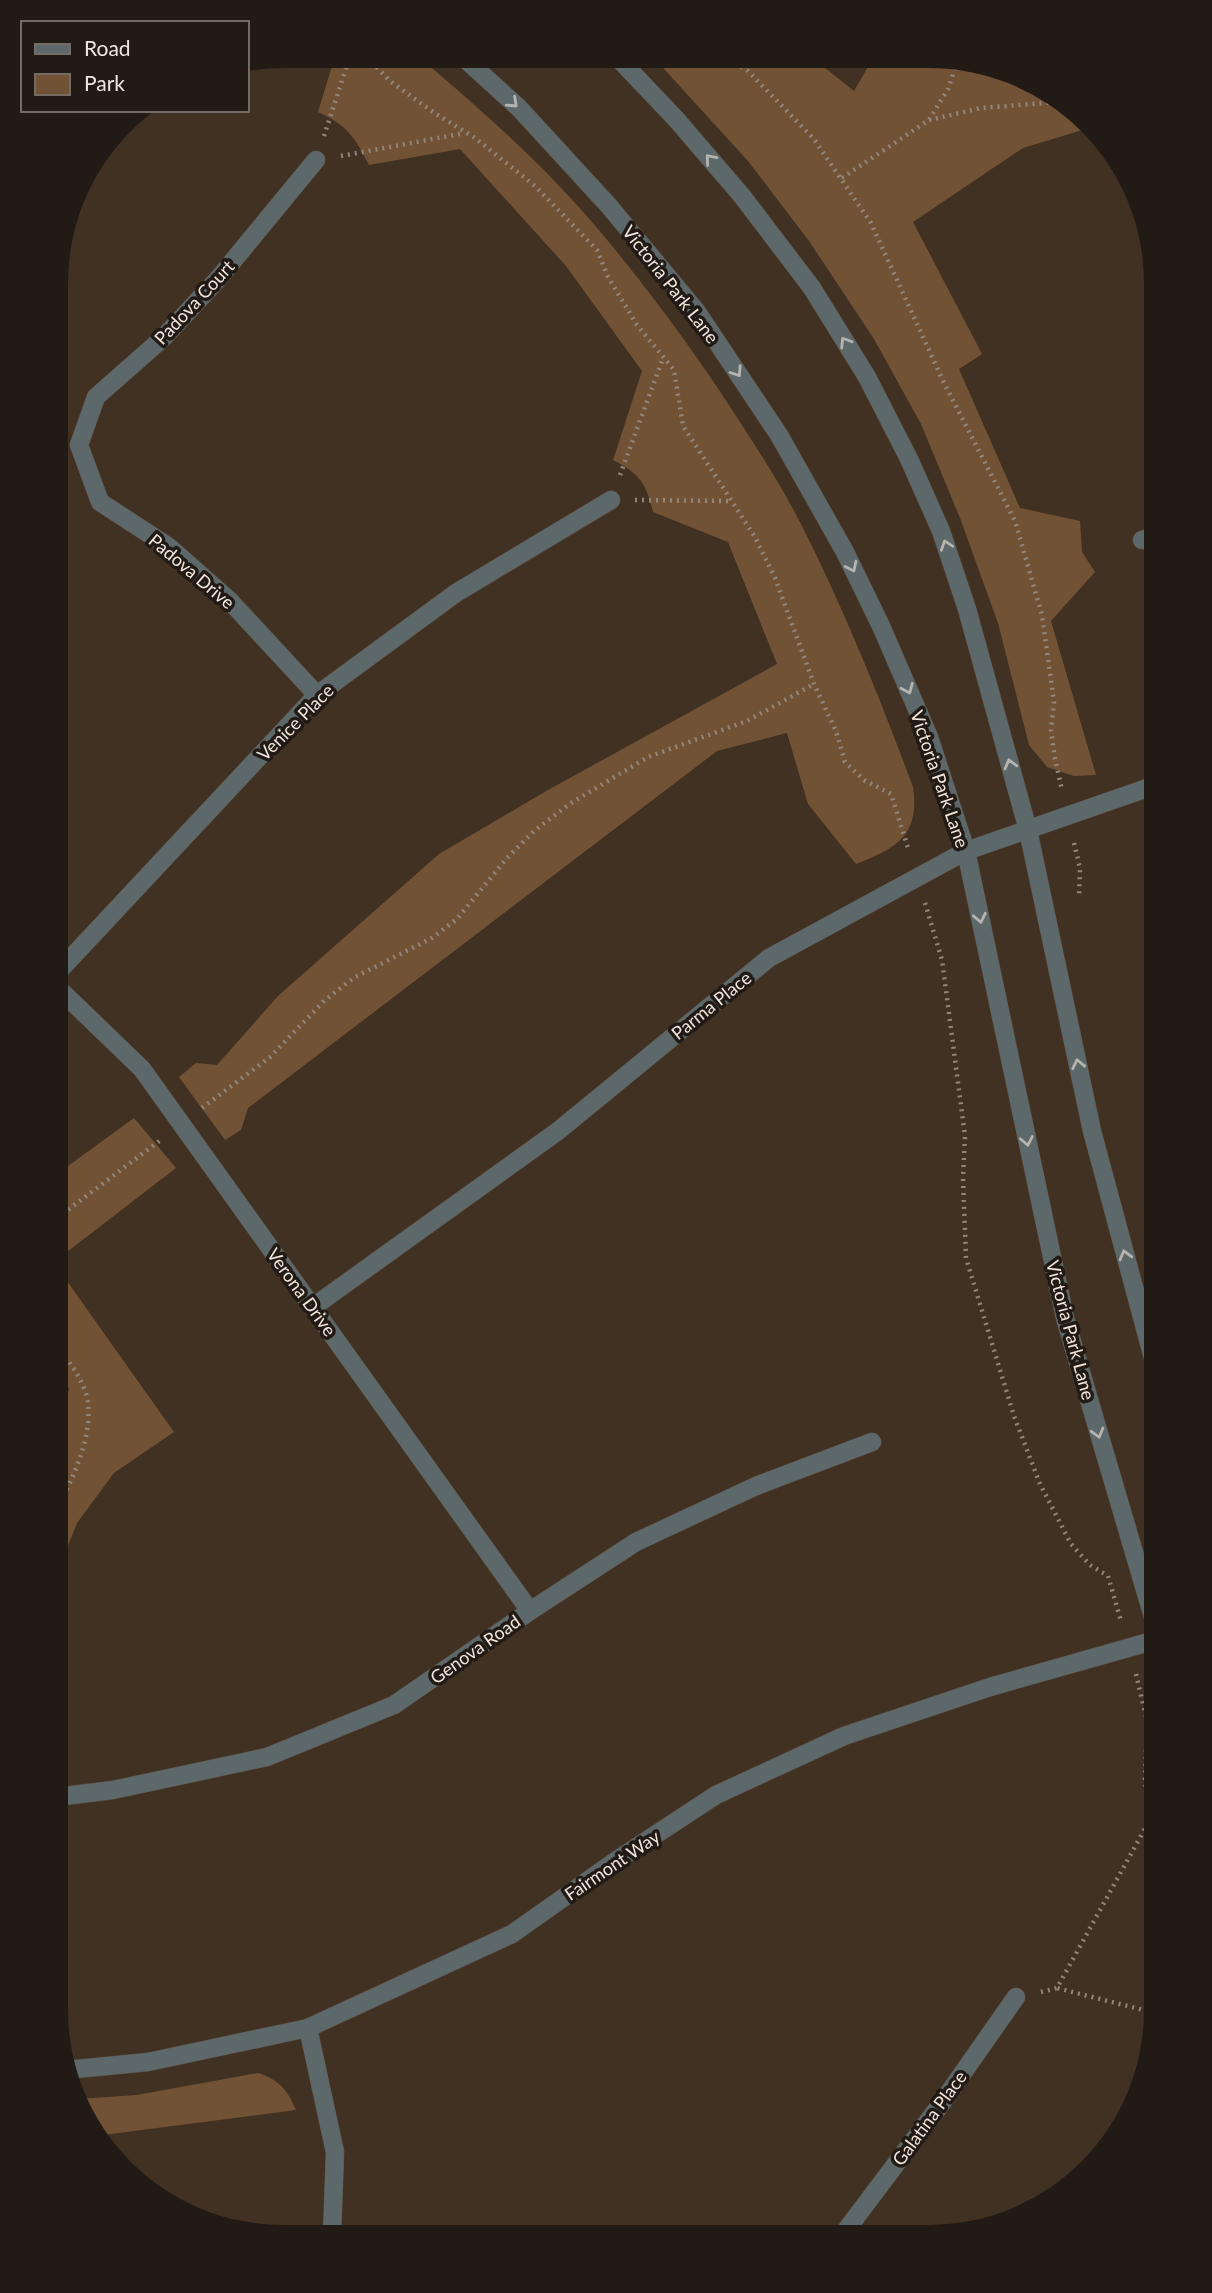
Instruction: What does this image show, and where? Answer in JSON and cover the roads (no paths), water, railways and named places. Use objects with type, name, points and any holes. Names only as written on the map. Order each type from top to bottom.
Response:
[{"type":"street","points":[[628,68],[676,119],[742,196],[812,288],[867,377],[909,459],[941,531],[967,609],[1028,830],[1092,1131],[1143,1321]]},
{"type":"street","name":"Victoria Park Lane","points":[[476,69],[519,108],[618,217],[697,312],[779,435],[845,552],[881,626],[929,737],[966,851],[1065,1318],[1143,1584]]},
{"type":"street","name":"Padova Court","points":[[79,445],[96,397],[164,337],[218,279],[316,160]]},
{"type":"street","name":"Padova Drive","points":[[79,445],[100,502],[169,547],[229,600],[317,695]]},
{"type":"street","name":"Venice Place","points":[[68,962],[317,695],[456,593],[611,500]]},
{"type":"street","name":"Parma Place","points":[[313,1307],[558,1131],[769,958],[966,851],[1144,789]]},
{"type":"street","name":"Verona Drive","points":[[68,998],[142,1069],[530,1611]]},
{"type":"street","name":"Genova Road","points":[[68,1796],[113,1790],[267,1757],[394,1705],[636,1542],[756,1486],[872,1442]]},
{"type":"street","name":"Fairmont Way","points":[[77,2069],[148,2062],[308,2028],[512,1934],[614,1862],[716,1796],[844,1736],[990,1687],[1143,1644]]},
{"type":"street","name":"Galatina Place","points":[[850,2225],[941,2104],[1016,1997]]},
{"type":"street","points":[[308,2028],[335,2152],[332,2225]]}]
